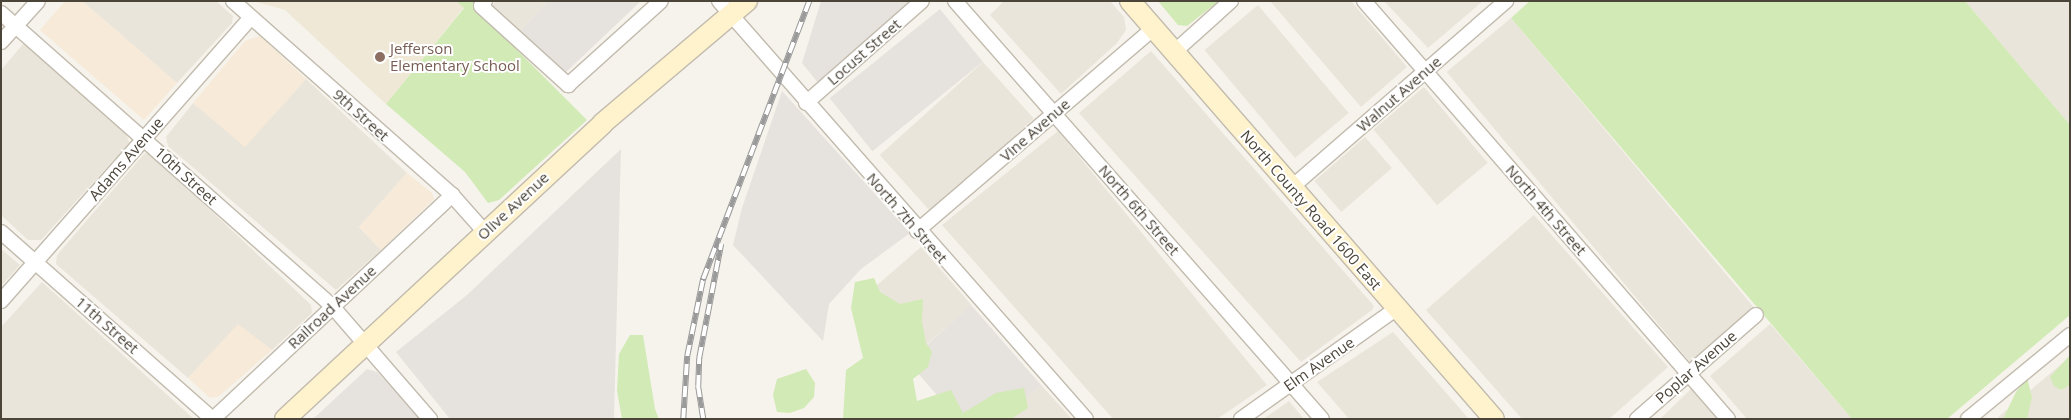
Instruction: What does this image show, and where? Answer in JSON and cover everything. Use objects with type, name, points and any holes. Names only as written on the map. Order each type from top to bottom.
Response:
[{"type":"main road","name":"Olive Avenue","points":[[285,419],[724,8],[747,1]]},
{"type":"main road","name":"North County Road 1600 East","points":[[1130,1],[1494,419]]},
{"type":"street","points":[[1,42],[38,1]]},
{"type":"street","name":"9th Street","points":[[233,1],[452,195],[485,232]]},
{"type":"street","points":[[483,4],[568,85],[661,1]]},
{"type":"street","name":"Locust Street","points":[[806,103],[922,1]]},
{"type":"street","name":"North 6th Street","points":[[955,1],[1322,419]]},
{"type":"street","points":[[1173,52],[1231,1]]},
{"type":"street","name":"North 4th Street","points":[[1364,1],[1728,419]]},
{"type":"street","name":"Walnut Avenue","points":[[1292,187],[1506,1]]},
{"type":"street","name":"North 7th Street","points":[[724,8],[917,231],[1086,419]]},
{"type":"street","name":"10th Street","points":[[1,13],[332,306],[430,419]]},
{"type":"street","name":"Adams Avenue","points":[[1,301],[251,18]]},
{"type":"street","name":"Vine Avenue","points":[[917,231],[1154,29]]},
{"type":"street","name":"Railroad Avenue","points":[[212,419],[452,195]]},
{"type":"street","name":"11th Street","points":[[1,232],[212,419]]},
{"type":"street","name":"Elm Avenue","points":[[1241,419],[1397,308]]},
{"type":"street","name":"Poplar Avenue","points":[[1637,419],[1756,315]]},
{"type":"street","points":[[1968,419],[2070,335]]},
{"type":"shaded area","points":[[65,1],[82,1],[177,83],[144,120],[40,30]]},
{"type":"shaded area","points":[[82,1],[216,1],[233,16],[232,23],[177,83]]},
{"type":"shaded area","name":"Jefferson Elementary School","points":[[253,1],[456,1],[464,7],[386,104],[285,10]]},
{"type":"shaded area","points":[[496,1],[548,1],[518,33],[490,8]]},
{"type":"shaded area","points":[[548,1],[641,1],[564,74],[518,33]]},
{"type":"shaded area","points":[[821,1],[911,1],[819,84],[802,63]]},
{"type":"shaded area","points":[[1004,1],[1110,1],[1124,17],[1126,30],[1117,43],[1061,94],[990,15]]},
{"type":"shaded area","points":[[1270,1],[1351,1],[1407,67],[1361,107]]},
{"type":"shaded area","points":[[1384,1],[1483,1],[1428,48]]},
{"type":"shaded area","points":[[1965,1],[2070,1],[2070,125]]},
{"type":"shaded area","points":[[1258,5],[1349,113],[1295,158],[1204,50]]},
{"type":"shaded area","points":[[940,9],[983,62],[872,151],[830,98]]},
{"type":"shaded area","points":[[1511,18],[1755,309],[1691,363],[1447,72]]},
{"type":"shaded area","points":[[260,36],[306,79],[245,147],[193,103],[245,41]]},
{"type":"shaded area","points":[[24,43],[126,132],[129,143],[41,240],[28,240],[1,215],[1,70]]},
{"type":"shaded area","points":[[1151,51],[1374,306],[1372,310],[1301,362],[1079,113]]},
{"type":"shaded area","points":[[983,62],[1034,118],[931,211],[880,155]]},
{"type":"shaded area","points":[[306,79],[407,173],[359,227],[381,250],[336,290],[168,146],[166,137],[193,103],[245,146]]},
{"type":"shaded area","points":[[1424,87],[1488,163],[1437,205],[1373,129]]},
{"type":"shaded area","points":[[782,91],[910,233],[861,269],[829,304],[823,341],[733,245],[742,208]]},
{"type":"shaded area","points":[[1058,131],[1267,385],[1217,419],[1113,419],[942,225]]},
{"type":"shaded area","points":[[1365,137],[1392,168],[1341,212],[1314,181]]},
{"type":"shaded area","points":[[621,149],[614,419],[450,419],[396,352],[467,295]]},
{"type":"shaded area","points":[[150,153],[311,305],[312,313],[272,350],[238,325],[188,378],[56,264],[57,255],[144,154]]},
{"type":"shaded area","points":[[407,173],[432,193],[434,199],[381,250],[359,227]]},
{"type":"shaded area","points":[[1534,215],[1668,367],[1609,419],[1522,419],[1426,310]]},
{"type":"shaded area","points":[[921,247],[972,305],[919,350],[869,292]]},
{"type":"shaded area","points":[[1,249],[20,265],[1,286]]},
{"type":"shaded area","points":[[42,282],[194,419],[1,419],[1,327]]},
{"type":"shaded area","points":[[971,305],[1041,385],[1001,419],[958,419],[908,362]]},
{"type":"shaded area","points":[[238,324],[272,350],[219,396],[210,398],[188,378]]},
{"type":"shaded area","points":[[1770,324],[1852,419],[1747,419],[1710,376]]},
{"type":"shaded area","points":[[1393,332],[1469,419],[1349,419],[1317,382]]},
{"type":"shaded area","points":[[2070,357],[2070,419],[1996,419]]},
{"type":"shaded area","points":[[367,369],[377,372],[421,419],[313,419]]},
{"type":"shaded area","points":[[1041,385],[1072,419],[1001,419]]},
{"type":"shaded area","points":[[1691,389],[1717,419],[1660,419]]},
{"type":"shaded area","points":[[1289,401],[1304,419],[1263,419]]},
{"type":"green space","points":[[456,1],[476,1],[473,6],[587,120],[499,200],[488,203],[465,172],[386,104],[464,8]]},
{"type":"green space","points":[[1158,1],[1219,1],[1187,26],[1178,25]]},
{"type":"green space","points":[[1530,1],[1965,1],[2070,125],[2070,315],[1947,419],[1852,419],[1511,18]]},
{"type":"green space","points":[[874,278],[880,292],[900,304],[923,299],[922,322],[926,343],[932,352],[928,367],[913,379],[917,401],[951,390],[963,413],[996,393],[1024,388],[1028,408],[1011,419],[843,419],[846,370],[863,358],[851,308],[855,282]]},
{"type":"green space","points":[[630,335],[643,335],[655,409],[659,419],[622,419],[617,391],[619,354]]},
{"type":"green space","points":[[2070,355],[2070,385],[2061,390],[2054,386],[2050,377]]},
{"type":"green space","points":[[806,369],[815,383],[814,397],[804,408],[790,413],[777,412],[773,395],[777,379]]},
{"type":"green space","points":[[2027,378],[2032,397],[2027,419],[2003,419],[2016,392]]},
{"type":"railway","points":[[683,419],[687,356],[703,279],[809,1]]},
{"type":"railway","points":[[703,419],[698,386],[699,358],[721,244]]},
{"type":"place","name":"Jefferson Elementary School","points":[[380,57]]}]
